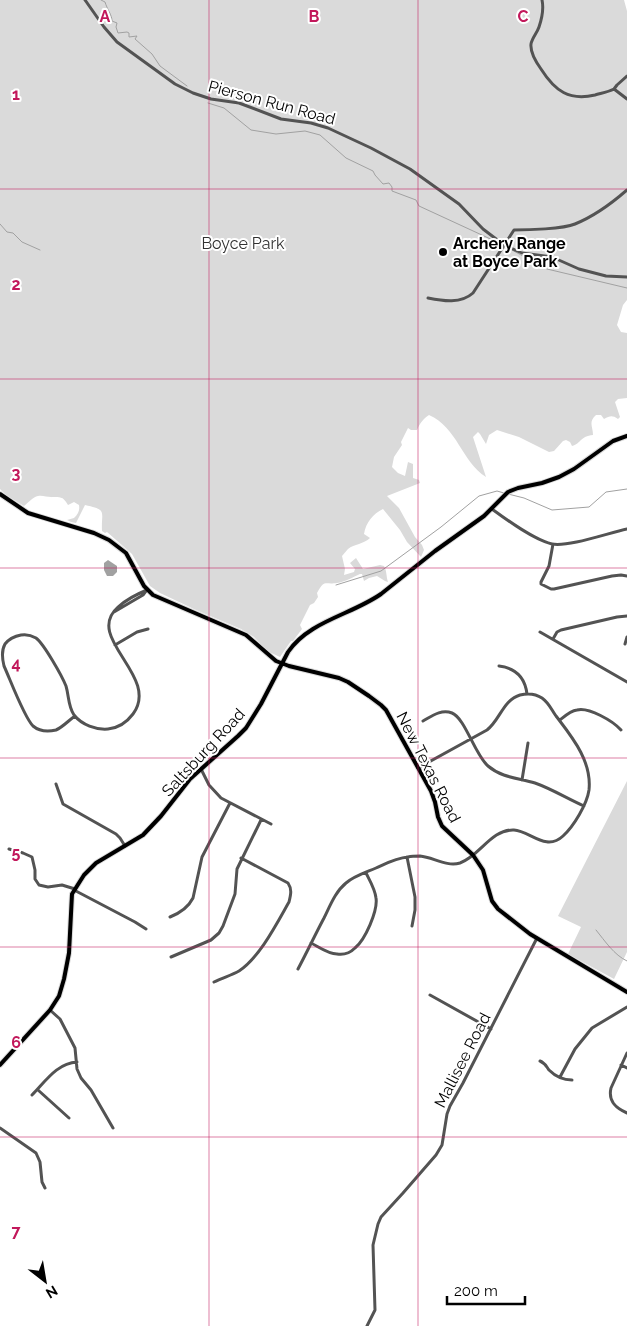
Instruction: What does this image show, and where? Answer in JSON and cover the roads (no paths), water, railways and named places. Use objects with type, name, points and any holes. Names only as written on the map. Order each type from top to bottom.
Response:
[{"type":"main road","name":"Saltsburg Road","points":[[0,1066],[50,1010],[59,996],[69,951],[71,899],[74,890],[90,868],[125,847],[148,830],[187,783],[238,736],[250,722],[293,645],[312,629],[371,601],[434,551],[492,509],[506,493],[559,477],[574,469],[613,441],[627,436]]},
{"type":"main road","points":[[0,494],[28,513],[94,533],[109,540],[126,553],[147,590]]},
{"type":"main road","name":"New Texas Road","points":[[147,590],[161,598],[246,634],[272,659],[338,678],[381,705],[386,710],[433,795],[442,826],[473,855],[483,870],[489,894],[495,905],[520,927],[627,992]]},
{"type":"street","name":"Pierson Run Road","points":[[85,0],[117,42],[175,84],[193,93],[239,103],[281,119],[311,123],[328,128],[410,169],[459,204],[483,229],[504,245],[522,252],[552,257],[578,269],[606,276],[627,277]]},
{"type":"street","points":[[542,0],[543,13],[531,44],[531,50],[536,62],[552,84],[570,96],[585,97],[614,89],[627,76]]},
{"type":"street","points":[[614,89],[627,99]]},
{"type":"street","points":[[428,298],[458,300],[473,293],[514,230],[574,224],[608,206],[627,190]]},
{"type":"street","points":[[492,509],[526,532],[553,544],[578,541],[627,529]]},
{"type":"street","points":[[553,544],[549,566],[541,582],[541,584],[551,589],[612,576],[627,576]]},
{"type":"street","points":[[75,716],[54,730],[42,730],[33,726],[4,666],[2,650],[5,644],[10,639],[26,634],[37,639],[42,644],[62,678],[71,709],[75,716],[81,722],[98,729],[114,728],[128,720],[136,710],[139,689],[136,679],[111,637],[109,628],[111,617],[114,613],[143,595],[147,590]]},
{"type":"street","points":[[553,639],[557,632],[561,630],[627,616]]},
{"type":"street","points":[[115,645],[137,632],[148,630]]},
{"type":"street","points":[[540,632],[627,682]]},
{"type":"street","points":[[625,644],[627,637]]},
{"type":"street","points":[[499,666],[522,676],[527,694]]},
{"type":"street","points":[[298,969],[340,889],[349,881],[393,860],[407,857],[420,856],[450,864],[463,862],[492,838],[504,831],[520,831],[544,842],[553,841],[565,834],[584,806],[589,792],[586,762],[548,703],[535,695],[518,695],[511,700],[491,726],[470,740],[418,768]]},
{"type":"street","points":[[560,720],[568,714],[583,709],[616,724],[621,730]]},
{"type":"street","points":[[423,721],[444,712],[453,714],[461,722],[481,759],[488,766],[506,776],[538,784],[584,806]]},
{"type":"street","points":[[522,780],[528,743]]},
{"type":"street","points":[[201,769],[216,793],[230,803],[270,824]]},
{"type":"street","points":[[56,784],[63,804],[116,834],[125,847]]},
{"type":"street","points":[[170,917],[184,909],[194,898],[202,857],[230,803]]},
{"type":"street","points":[[172,957],[211,940],[219,933],[235,894],[236,874],[241,858],[261,820]]},
{"type":"street","points":[[9,849],[32,858],[35,879],[39,885],[48,887],[62,885],[146,929]]},
{"type":"street","points":[[407,857],[415,897],[412,926]]},
{"type":"street","points":[[214,982],[236,973],[250,962],[270,936],[289,902],[290,887],[288,883],[241,858]]},
{"type":"street","points":[[311,943],[337,954],[348,953],[360,944],[376,911],[374,890],[366,873]]},
{"type":"street","name":"Mallisee Road","points":[[367,1326],[374,1310],[373,1245],[381,1217],[436,1155],[442,1145],[450,1106],[537,938]]},
{"type":"street","points":[[430,995],[491,1029]]},
{"type":"street","points":[[560,1077],[576,1049],[592,1028],[627,1007]]},
{"type":"street","points":[[50,1010],[60,1019],[75,1048],[78,1071],[81,1078],[91,1090],[113,1128]]},
{"type":"street","points":[[627,1053],[610,1094],[614,1105],[627,1113]]},
{"type":"street","points":[[540,1061],[560,1077],[572,1080]]},
{"type":"street","points":[[32,1096],[60,1067],[67,1063],[77,1062]]},
{"type":"street","points":[[621,1065],[627,1068]]},
{"type":"street","points":[[38,1090],[69,1118]]},
{"type":"street","points":[[0,1128],[36,1153],[41,1166],[42,1182],[45,1188]]},
{"type":"waterway","points":[[101,0],[105,2],[112,21],[117,23],[118,33],[127,32],[129,37],[137,36],[135,39],[152,54],[160,66],[187,86]]},
{"type":"waterway","points":[[208,103],[224,108],[251,130],[276,134],[305,131],[320,135],[346,158],[373,171],[383,184],[389,183],[392,191],[416,200],[419,206],[497,242]]},
{"type":"waterway","points":[[0,224],[7,232],[13,233],[22,242],[40,250]]},
{"type":"waterway","points":[[510,249],[547,269],[627,288]]},
{"type":"waterway","points":[[508,494],[524,498],[552,510],[589,507],[606,492],[627,489]]},
{"type":"waterway","points":[[336,585],[381,571],[441,527],[479,496],[497,491],[504,493]]},
{"type":"waterway","points":[[596,930],[606,943],[627,961]]},
{"type":"place","name":"Archery Range at Boyce Park","points":[[443,252]]},
{"type":"park label","name":"Boyce Park","points":[[243,243]]}]
